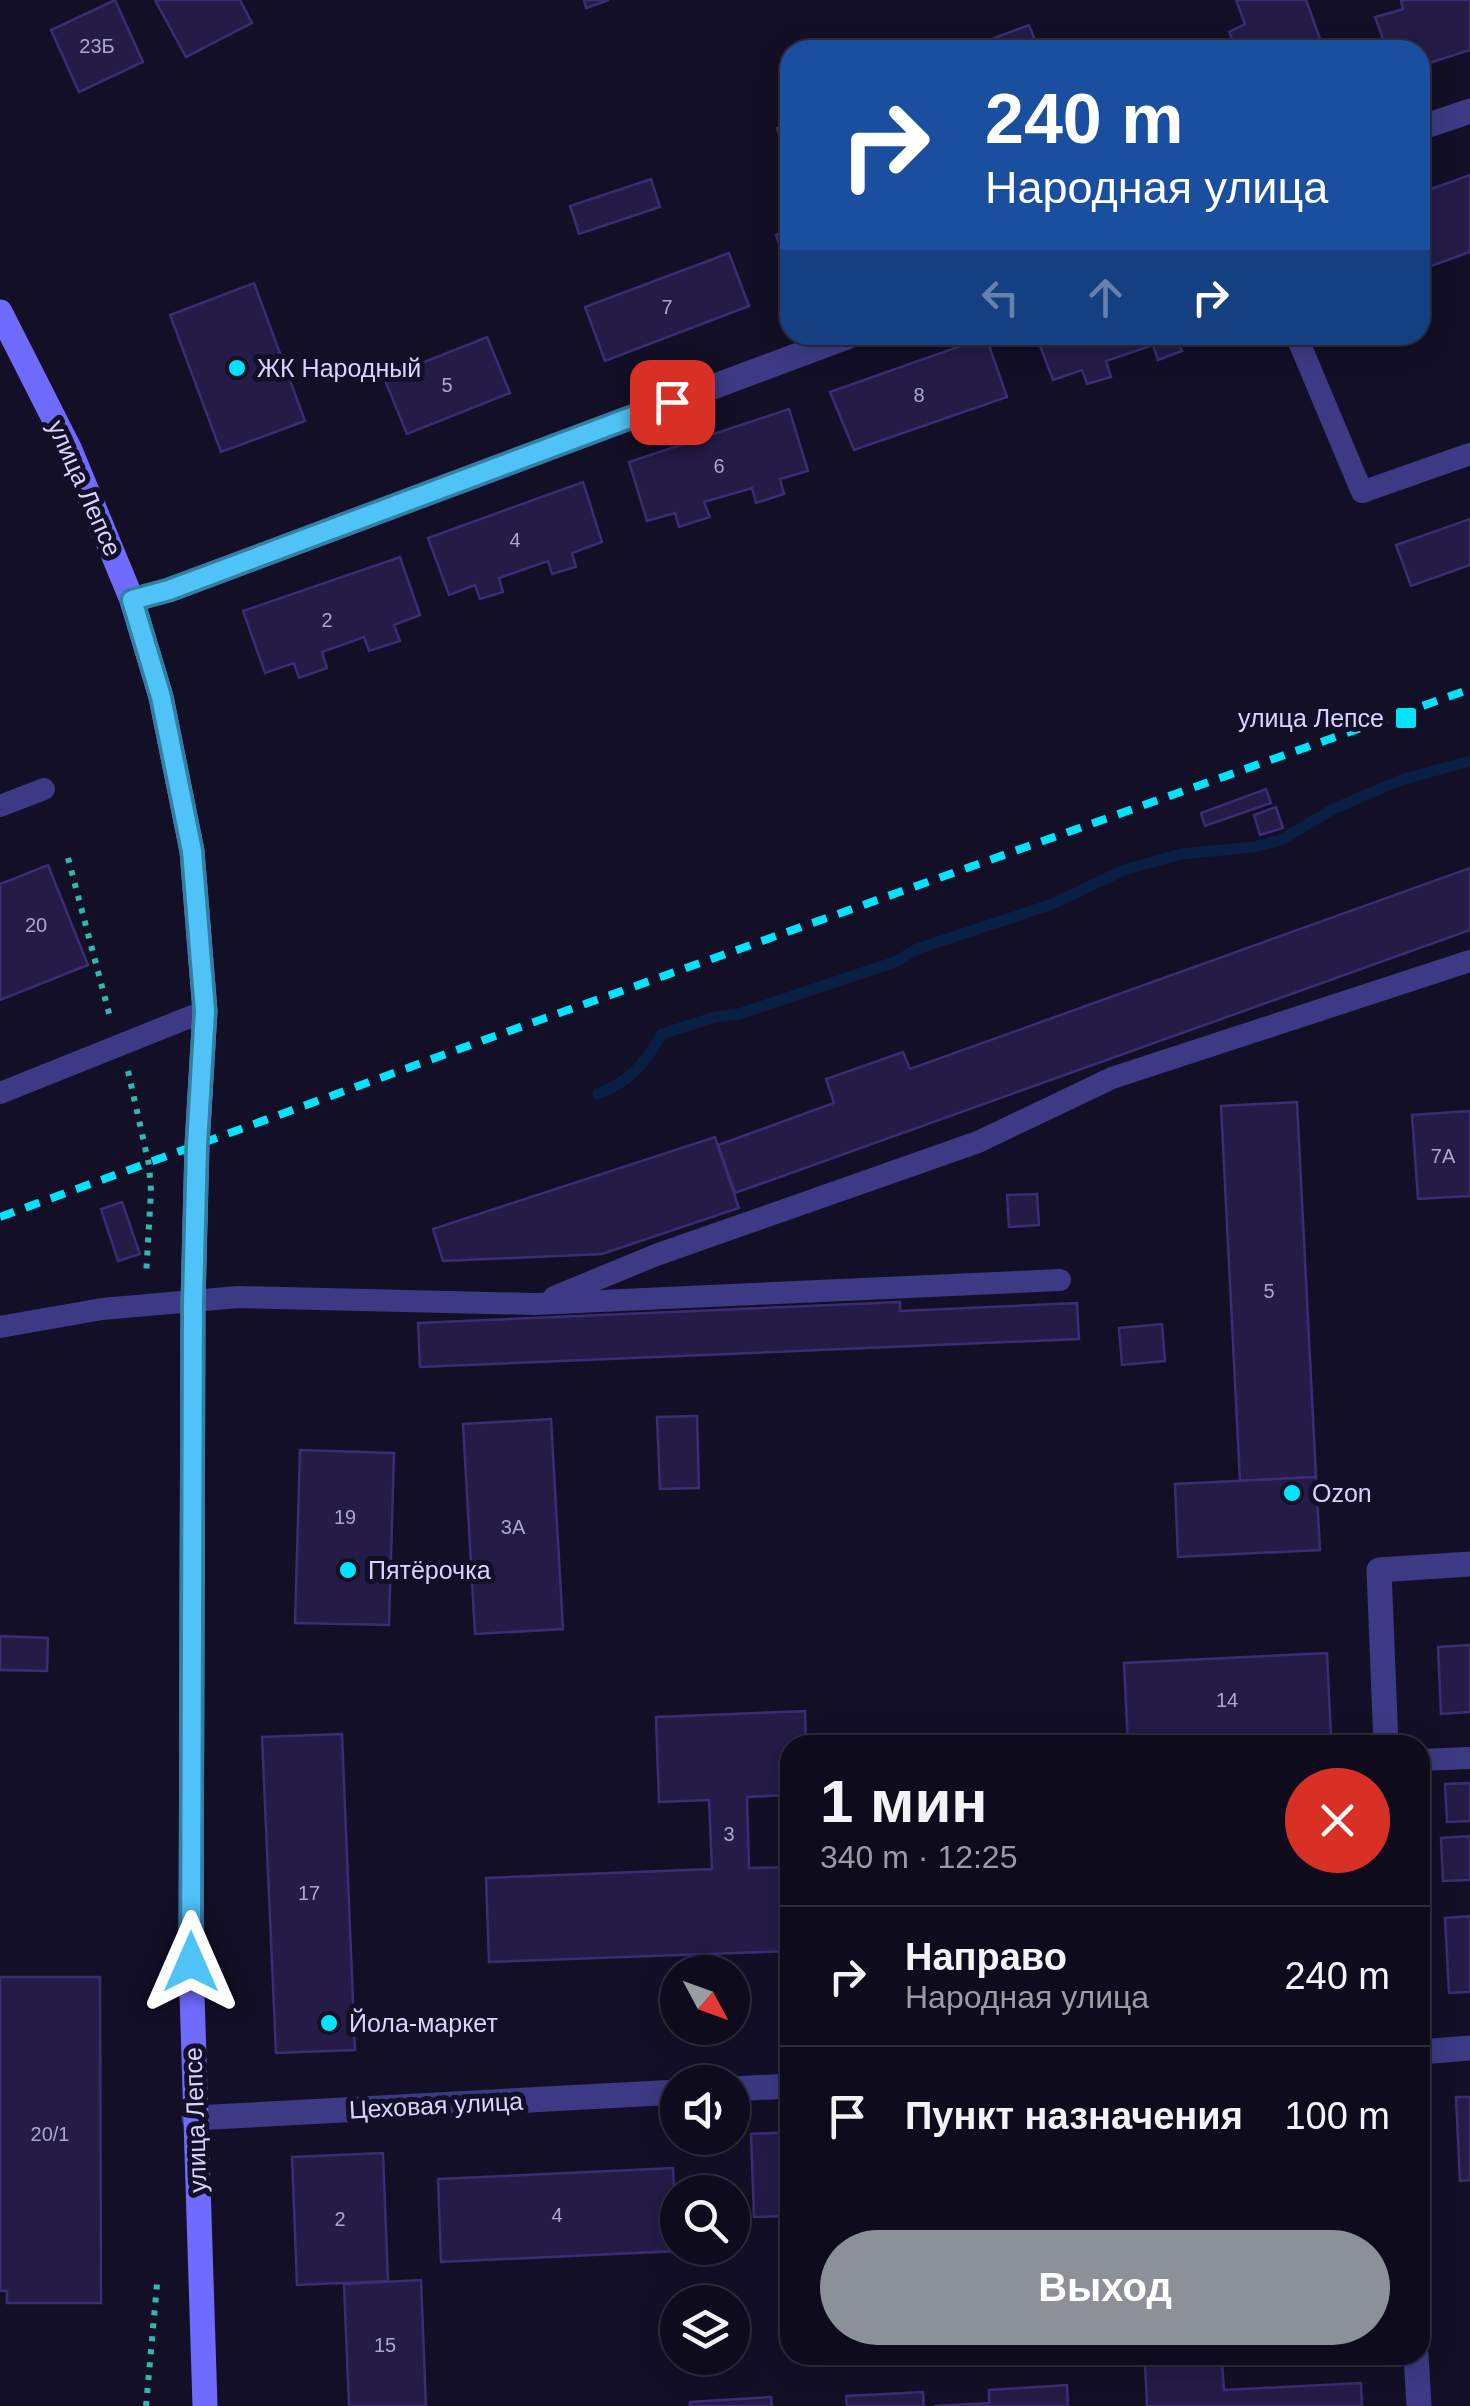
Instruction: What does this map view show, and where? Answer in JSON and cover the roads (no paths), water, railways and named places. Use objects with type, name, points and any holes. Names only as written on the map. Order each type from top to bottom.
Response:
[{"type":"main road","name":"улица Лепсе","points":[[0,312],[70,450],[132,600],[161,697],[192,851],[205,1011],[193,1302],[191,1962],[204,2406]]},
{"type":"street","points":[[1430,125],[1470,111]]},
{"type":"street","points":[[132,600],[187,583],[825,345]]},
{"type":"street","points":[[1386,1735],[1380,1570],[1470,1564]]},
{"type":"street","points":[[1430,2051],[1470,2048]]},
{"type":"street","points":[[750,2088],[780,2087]]},
{"type":"street","name":"Цеховая улица","points":[[194,2118],[660,2093]]},
{"type":"street","points":[[1417,2365],[1419,2406]]},
{"type":"lane","points":[[1300,345],[1362,492],[1470,454]]},
{"type":"lane","points":[[0,806],[44,790]]},
{"type":"lane","points":[[535,1304],[656,1255],[978,1142],[1112,1078],[1470,961]]},
{"type":"lane","points":[[0,1093],[205,1011]]},
{"type":"lane","points":[[0,1327],[102,1309],[238,1297],[535,1304],[1060,1280]]},
{"type":"lane","points":[[1430,1760],[1470,1758]]},
{"type":"waterway","points":[[598,1094],[636,1070],[662,1034],[715,1017],[739,1014],[895,962],[917,949],[1050,905],[1124,870],[1181,854],[1253,847],[1281,840],[1333,809],[1401,780],[1470,761]]},
{"type":"railway","points":[[0,1217],[495,1036],[1470,689]]},
{"type":"place","name":"ЖК Народный","points":[[237,368]]},
{"type":"place","name":"улица Лепсе","points":[[1406,718]]},
{"type":"place","name":"Ozon","points":[[1292,1493]]},
{"type":"place","name":"Пятёрочка","points":[[348,1570]]},
{"type":"place","name":"Йола-маркет","points":[[329,2023]]}]
